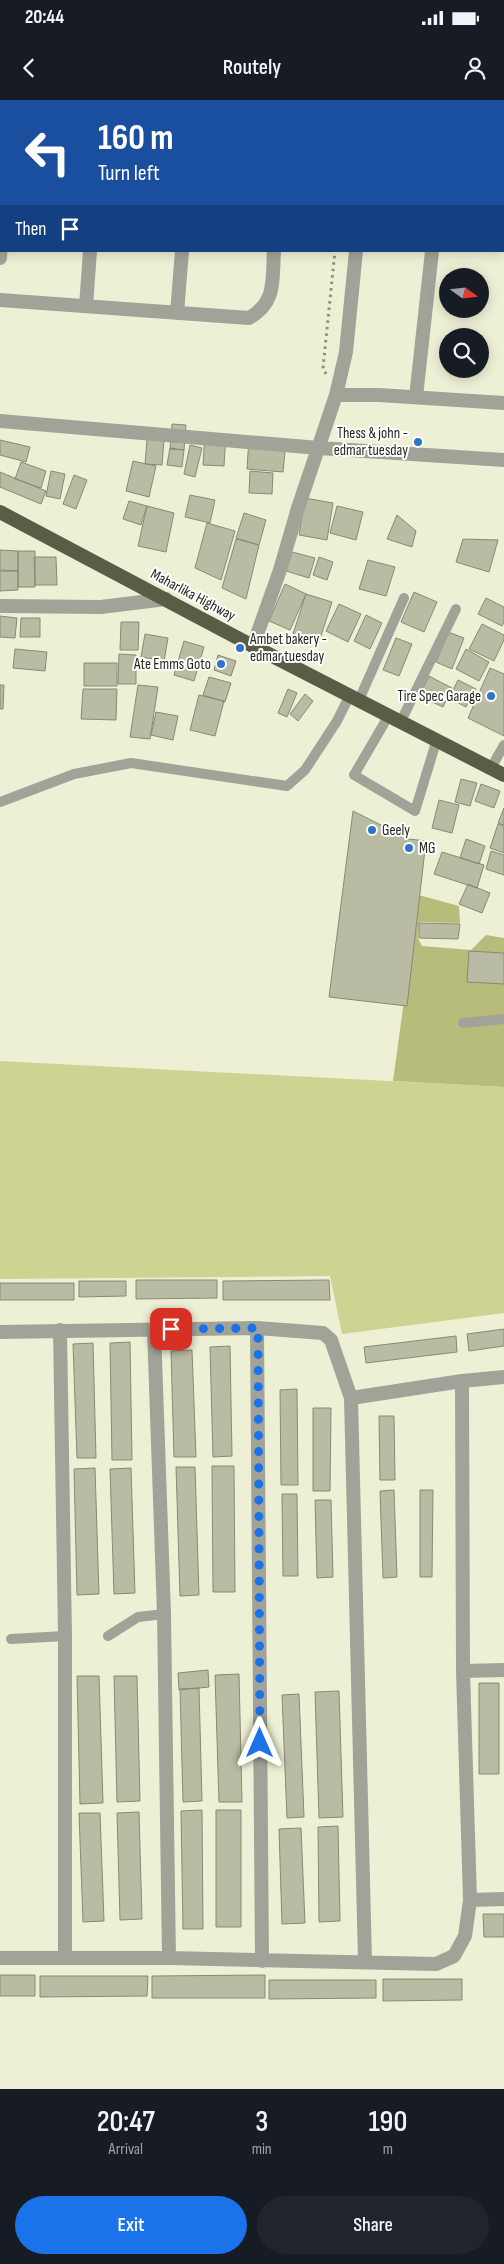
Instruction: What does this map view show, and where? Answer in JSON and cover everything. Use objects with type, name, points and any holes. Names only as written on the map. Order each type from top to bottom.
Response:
[{"type":"highway","name":"Maharlika Highway","points":[[0,512],[253,646],[504,775]]},
{"type":"street","points":[[86,306],[90,252]]},
{"type":"street","points":[[177,313],[182,252]]},
{"type":"street","points":[[0,300],[249,318],[262,311],[270,297],[274,252]]},
{"type":"street","points":[[253,646],[280,570],[298,508],[336,395],[346,352],[356,252]]},
{"type":"street","points":[[416,397],[432,252]]},
{"type":"street","points":[[336,395],[504,402]]},
{"type":"street","points":[[0,421],[319,448],[504,460]]},
{"type":"street","points":[[0,606],[101,607],[166,599]]},
{"type":"street","points":[[258,1328],[262,1961]]},
{"type":"street","points":[[0,1332],[258,1328],[323,1334],[331,1340],[351,1398],[365,1961]]},
{"type":"street","points":[[154,1329],[164,1614],[169,1958]]},
{"type":"street","points":[[60,1330],[65,1636],[65,1958]]},
{"type":"street","points":[[351,1398],[462,1381],[504,1377]]},
{"type":"street","points":[[0,1958],[169,1958],[436,1964],[454,1956],[465,1936],[470,1900],[464,1671],[462,1381]]},
{"type":"street","points":[[464,1671],[504,1670]]},
{"type":"street","points":[[470,1900],[504,1899]]},
{"type":"lane","points":[[0,802],[74,774],[131,763],[287,786],[305,770],[354,697],[404,598]]},
{"type":"lane","points":[[437,739],[415,811],[354,775],[395,718],[456,609]]},
{"type":"lane","points":[[491,768],[504,745]]},
{"type":"lane","points":[[463,1023],[504,1019]]},
{"type":"lane","points":[[108,1636],[138,1618],[164,1614]]},
{"type":"lane","points":[[12,1639],[65,1636]]},
{"type":"path","points":[[335,252],[322,368],[336,395]]},
{"type":"green space","points":[[415,894],[459,906],[460,923],[419,922],[418,938],[422,946],[471,950],[486,935],[504,938],[504,1087],[393,1081],[409,964]]},
{"type":"green space","points":[[0,1061],[504,1087],[504,1313],[342,1334],[330,1276],[0,1279]]},
{"type":"building","points":[[172,424],[186,425],[184,450],[170,449]]},
{"type":"building","points":[[205,433],[226,435],[224,466],[203,465]]},
{"type":"building","points":[[249,438],[286,441],[283,472],[247,469]]},
{"type":"building","points":[[147,439],[164,440],[162,465],[145,464]]},
{"type":"building","points":[[0,440],[30,447],[26,462],[0,455]]},
{"type":"building","points":[[190,445],[202,448],[195,477],[184,474]]},
{"type":"building","points":[[170,448],[184,450],[182,467],[167,465]]},
{"type":"building","points":[[133,461],[156,466],[149,497],[126,491]]},
{"type":"building","points":[[21,462],[46,471],[41,488],[15,479]]},
{"type":"building","points":[[51,471],[65,474],[60,499],[46,496]]},
{"type":"building","points":[[250,471],[273,473],[272,494],[249,493]]},
{"type":"building","points":[[0,472],[46,491],[41,504],[0,487]]},
{"type":"building","points":[[74,475],[87,480],[76,509],[63,504]]},
{"type":"building","points":[[190,495],[215,500],[210,523],[185,517]]},
{"type":"building","points":[[305,498],[333,503],[327,540],[299,535]]},
{"type":"building","points":[[129,501],[147,506],[141,525],[123,519]]},
{"type":"building","points":[[147,506],[174,513],[166,552],[138,546]]},
{"type":"building","points":[[337,506],[363,512],[356,540],[330,533]]},
{"type":"building","points":[[244,513],[266,520],[259,545],[236,538]]},
{"type":"building","points":[[397,515],[416,531],[412,547],[387,539]]},
{"type":"building","points":[[207,523],[235,531],[221,580],[195,568]]},
{"type":"building","points":[[236,539],[259,545],[246,599],[222,588]]},
{"type":"building","points":[[463,539],[498,540],[489,572],[456,562]]},
{"type":"building","points":[[0,550],[18,551],[18,571],[0,570]]},
{"type":"building","points":[[18,551],[35,551],[35,587],[18,587]]},
{"type":"building","points":[[292,552],[315,558],[309,578],[286,571]]},
{"type":"building","points":[[34,557],[56,557],[57,585],[35,585]]},
{"type":"building","points":[[319,557],[333,562],[327,580],[313,575]]},
{"type":"building","points":[[368,560],[395,567],[386,596],[359,589]]},
{"type":"building","points":[[0,571],[18,571],[18,590],[0,591]]},
{"type":"building","points":[[285,584],[306,594],[290,630],[269,621]]},
{"type":"building","points":[[414,592],[437,602],[424,632],[401,622]]},
{"type":"building","points":[[306,594],[332,602],[319,642],[293,634]]},
{"type":"building","points":[[486,598],[504,607],[504,622],[502,626],[478,614]]},
{"type":"building","points":[[339,604],[361,614],[348,642],[326,631]]},
{"type":"building","points":[[366,615],[382,623],[370,649],[354,641]]},
{"type":"building","points":[[0,616],[17,618],[15,638],[0,637]]},
{"type":"building","points":[[21,618],[40,618],[40,637],[20,637]]},
{"type":"building","points":[[121,622],[139,622],[138,650],[120,650]]},
{"type":"building","points":[[482,624],[504,635],[504,640],[494,661],[469,649]]},
{"type":"building","points":[[448,632],[464,638],[452,669],[436,662]]},
{"type":"building","points":[[145,634],[168,638],[164,661],[141,657]]},
{"type":"building","points":[[396,638],[412,644],[399,676],[383,670]]},
{"type":"building","points":[[184,641],[204,647],[194,681],[174,675]]},
{"type":"building","points":[[15,649],[47,652],[45,671],[13,668]]},
{"type":"building","points":[[466,649],[489,662],[479,681],[456,669]]},
{"type":"building","points":[[119,654],[136,655],[136,684],[118,684]]},
{"type":"building","points":[[218,655],[236,661],[231,676],[214,670]]},
{"type":"building","points":[[84,663],[117,663],[117,686],[84,686]]},
{"type":"building","name":"Tire Spec Garage","points":[[490,668],[504,674],[504,736],[468,718]]},
{"type":"building","points":[[429,676],[452,688],[443,707],[419,696]]},
{"type":"building","points":[[209,677],[231,683],[225,702],[203,695]]},
{"type":"building","points":[[458,680],[476,689],[466,707],[449,698]]},
{"type":"building","points":[[0,685],[4,685],[3,709],[0,709]]},
{"type":"building","points":[[138,685],[158,687],[150,739],[130,737]]},
{"type":"building","points":[[83,689],[117,689],[116,720],[81,719]]},
{"type":"building","points":[[288,689],[297,693],[287,717],[278,713]]},
{"type":"building","points":[[305,694],[313,701],[298,721],[290,714]]},
{"type":"building","points":[[199,695],[224,701],[215,736],[190,730]]},
{"type":"building","points":[[156,712],[178,716],[173,740],[151,735]]},
{"type":"building","points":[[461,779],[477,783],[470,806],[455,802]]},
{"type":"building","points":[[481,784],[500,791],[494,808],[475,801]]},
{"type":"building","points":[[439,800],[459,805],[452,833],[432,828]]},
{"type":"building","points":[[504,808],[504,825],[498,823]]},
{"type":"building","points":[[353,811],[409,839],[426,841],[407,1006],[329,997]]},
{"type":"building","points":[[498,824],[504,826],[504,853],[490,848]]},
{"type":"building","points":[[466,839],[485,846],[479,864],[460,858]]},
{"type":"building","points":[[491,851],[504,855],[504,875],[486,869]]},
{"type":"building","points":[[442,852],[484,865],[477,888],[434,874]]},
{"type":"building","points":[[468,884],[490,893],[482,913],[459,904]]},
{"type":"building","points":[[419,923],[460,924],[458,939],[419,938]]},
{"type":"building","points":[[469,951],[504,953],[504,984],[467,982]]},
{"type":"building","points":[[136,1280],[217,1280],[217,1298],[136,1299]]},
{"type":"building","points":[[329,1280],[330,1300],[223,1300],[223,1281]]},
{"type":"building","points":[[79,1281],[126,1281],[126,1296],[79,1297]]},
{"type":"building","points":[[0,1283],[74,1283],[74,1300],[0,1300]]},
{"type":"building","points":[[504,1329],[504,1346],[469,1351],[467,1334]]},
{"type":"building","points":[[456,1336],[457,1352],[366,1363],[364,1347]]},
{"type":"building","points":[[130,1342],[132,1460],[112,1460],[110,1343]]},
{"type":"building","points":[[93,1343],[96,1458],[77,1458],[73,1344]]},
{"type":"building","points":[[230,1346],[232,1456],[213,1457],[210,1347]]},
{"type":"building","points":[[192,1350],[196,1457],[174,1457],[171,1351]]},
{"type":"building","points":[[297,1389],[298,1485],[281,1485],[280,1390]]},
{"type":"building","points":[[313,1408],[331,1408],[330,1491],[313,1491]]},
{"type":"building","points":[[379,1416],[394,1416],[395,1480],[380,1480]]},
{"type":"building","points":[[212,1466],[234,1466],[235,1592],[213,1592]]},
{"type":"building","points":[[176,1467],[195,1467],[199,1595],[180,1596]]},
{"type":"building","points":[[95,1468],[99,1594],[77,1595],[74,1469]]},
{"type":"building","points":[[131,1468],[135,1593],[114,1594],[110,1469]]},
{"type":"building","points":[[394,1490],[397,1577],[383,1578],[380,1491]]},
{"type":"building","points":[[420,1490],[433,1490],[432,1577],[420,1577]]},
{"type":"building","points":[[282,1494],[297,1494],[298,1576],[283,1576]]},
{"type":"building","points":[[315,1500],[331,1500],[333,1577],[317,1578]]},
{"type":"building","points":[[208,1670],[209,1687],[179,1690],[178,1673]]},
{"type":"building","points":[[239,1674],[242,1802],[219,1802],[215,1675]]},
{"type":"building","points":[[77,1676],[99,1676],[103,1803],[80,1804]]},
{"type":"building","points":[[114,1676],[137,1676],[140,1801],[117,1802]]},
{"type":"building","points":[[479,1683],[499,1683],[499,1774],[479,1774]]},
{"type":"building","points":[[199,1688],[202,1801],[183,1802],[180,1689]]},
{"type":"building","points":[[339,1691],[343,1817],[319,1818],[315,1692]]},
{"type":"building","points":[[299,1694],[304,1817],[287,1818],[282,1695]]},
{"type":"building","points":[[202,1810],[203,1929],[183,1929],[181,1811]]},
{"type":"building","points":[[216,1810],[241,1810],[241,1927],[216,1927]]},
{"type":"building","points":[[139,1812],[142,1919],[120,1920],[117,1813]]},
{"type":"building","points":[[79,1813],[100,1813],[104,1921],[83,1922]]},
{"type":"building","points":[[338,1826],[340,1921],[319,1922],[318,1827]]},
{"type":"building","points":[[301,1828],[305,1923],[282,1924],[279,1829]]},
{"type":"building","points":[[483,1914],[504,1914],[504,1937],[484,1937]]},
{"type":"building","points":[[0,1975],[35,1975],[35,1996],[0,1996]]},
{"type":"building","points":[[265,1975],[265,1998],[152,1998],[152,1976]]},
{"type":"building","points":[[40,1976],[148,1976],[147,1996],[40,1997]]},
{"type":"building","points":[[383,1979],[462,1979],[462,2000],[383,2001]]},
{"type":"building","points":[[269,1980],[376,1980],[376,1998],[269,1999]]},
{"type":"place","name":"Thess & john - edmar tuesday","points":[[418,442]]},
{"type":"place","name":"Ambet bakery - edmar tuesday","points":[[240,648]]},
{"type":"place","name":"Ate Emms Goto","points":[[221,664]]},
{"type":"place","name":"Tire Spec Garage","points":[[491,696]]},
{"type":"place","name":"Geely","points":[[372,830]]},
{"type":"place","name":"MG","points":[[409,848]]},
{"type":"route","points":[[171,1329],[258,1328],[260,1743]]}]
